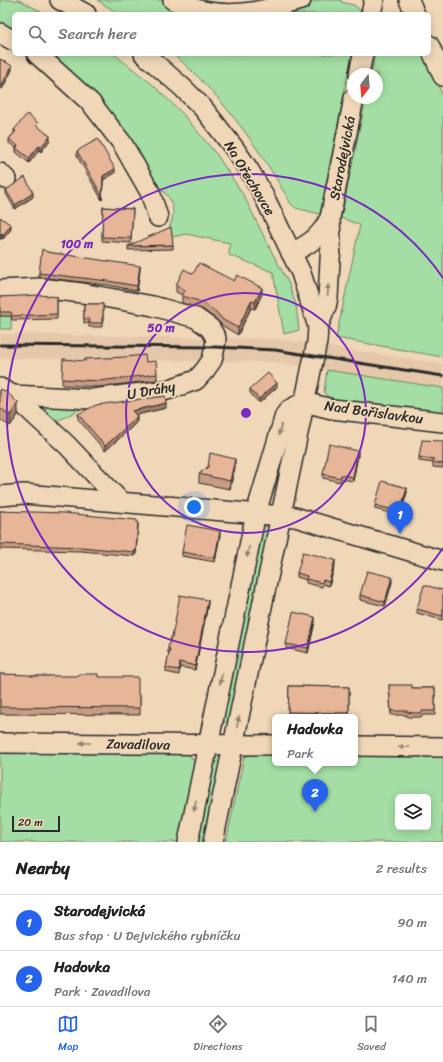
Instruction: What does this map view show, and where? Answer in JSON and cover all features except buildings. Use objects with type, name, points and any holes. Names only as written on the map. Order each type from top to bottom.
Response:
[{"type":"street","points":[[60,0],[82,12]]},
{"type":"street","points":[[173,0],[200,10],[218,12]]},
{"type":"street","points":[[256,12],[266,11],[301,0]]},
{"type":"street","points":[[371,12],[374,0]]},
{"type":"street","points":[[409,0],[414,12]]},
{"type":"street","points":[[0,33],[12,40]]},
{"type":"street","points":[[431,49],[443,76]]},
{"type":"street","points":[[39,56],[91,103],[122,143],[150,192],[158,217]]},
{"type":"street","name":"Na Ořechovce","points":[[146,56],[182,87],[203,108],[234,148],[262,192],[301,273],[318,327]]},
{"type":"street","points":[[360,68],[363,56]]},
{"type":"street","name":"Starodejvická","points":[[213,842],[317,342],[318,327],[328,298],[331,242],[330,218],[353,104]]},
{"type":"street","name":"Starodejvická","points":[[291,253],[303,247],[323,231],[330,218]]},
{"type":"street","name":"U Dráhy","points":[[0,290],[40,288],[82,293],[153,306],[196,318],[210,328],[216,338],[212,360],[196,380],[167,390],[92,399],[6,392]]},
{"type":"street","points":[[6,392],[67,445],[121,502]]},
{"type":"street","points":[[188,842],[256,513],[285,415],[289,410],[304,402]]},
{"type":"street","name":"Nad Bořislavkou","points":[[304,402],[332,409],[443,422]]},
{"type":"street","points":[[0,496],[24,494],[281,515],[308,520],[443,561]]},
{"type":"street","name":"Zavadilova","points":[[0,743],[272,745]]},
{"type":"street","points":[[358,746],[443,747]]},
{"type":"shaded area","points":[[0,334],[276,339],[443,364],[443,388],[274,362],[0,358]]},
{"type":"green space","points":[[0,0],[19,0],[42,12],[12,12],[12,32],[0,24]]},
{"type":"green space","points":[[97,0],[161,0],[191,12],[116,12]]},
{"type":"green space","points":[[320,0],[341,0],[341,2],[354,5],[361,11],[361,12],[276,12]]},
{"type":"green space","points":[[49,56],[117,56],[152,84],[182,113],[217,155],[244,196],[288,282],[296,305],[299,330],[284,334],[273,272],[229,255],[230,243],[186,234],[172,237],[168,231],[173,217],[173,208],[164,192],[155,187]]},
{"type":"green space","points":[[175,56],[352,56],[349,68],[347,68],[347,79],[320,214],[296,208],[291,204],[253,143],[208,87]]},
{"type":"green space","points":[[375,56],[427,56],[443,97],[443,357],[336,338],[360,225],[341,218],[365,104],[383,104],[383,68],[372,68]]},
{"type":"green space","points":[[0,316],[11,316],[11,329],[0,329]]},
{"type":"green space","points":[[327,370],[443,388],[443,415],[331,401],[324,392]]},
{"type":"green space","points":[[30,403],[93,403],[53,423]]},
{"type":"green space","points":[[263,526],[270,528],[231,722],[221,722]]},
{"type":"green space","points":[[0,751],[185,753],[190,756],[195,763],[182,842],[0,842]]},
{"type":"green space","points":[[217,753],[222,756],[206,842],[197,842],[216,754]]},
{"type":"green space","points":[[272,753],[272,766],[358,766],[358,754],[443,755],[443,842],[226,842],[244,757],[254,754]]},
{"type":"railway","points":[[0,345],[215,347],[275,350],[443,376]]},
{"type":"place","name":"Starodejvická","points":[[400,534]]},
{"type":"place","name":"Hadovka","points":[[315,812]]}]
